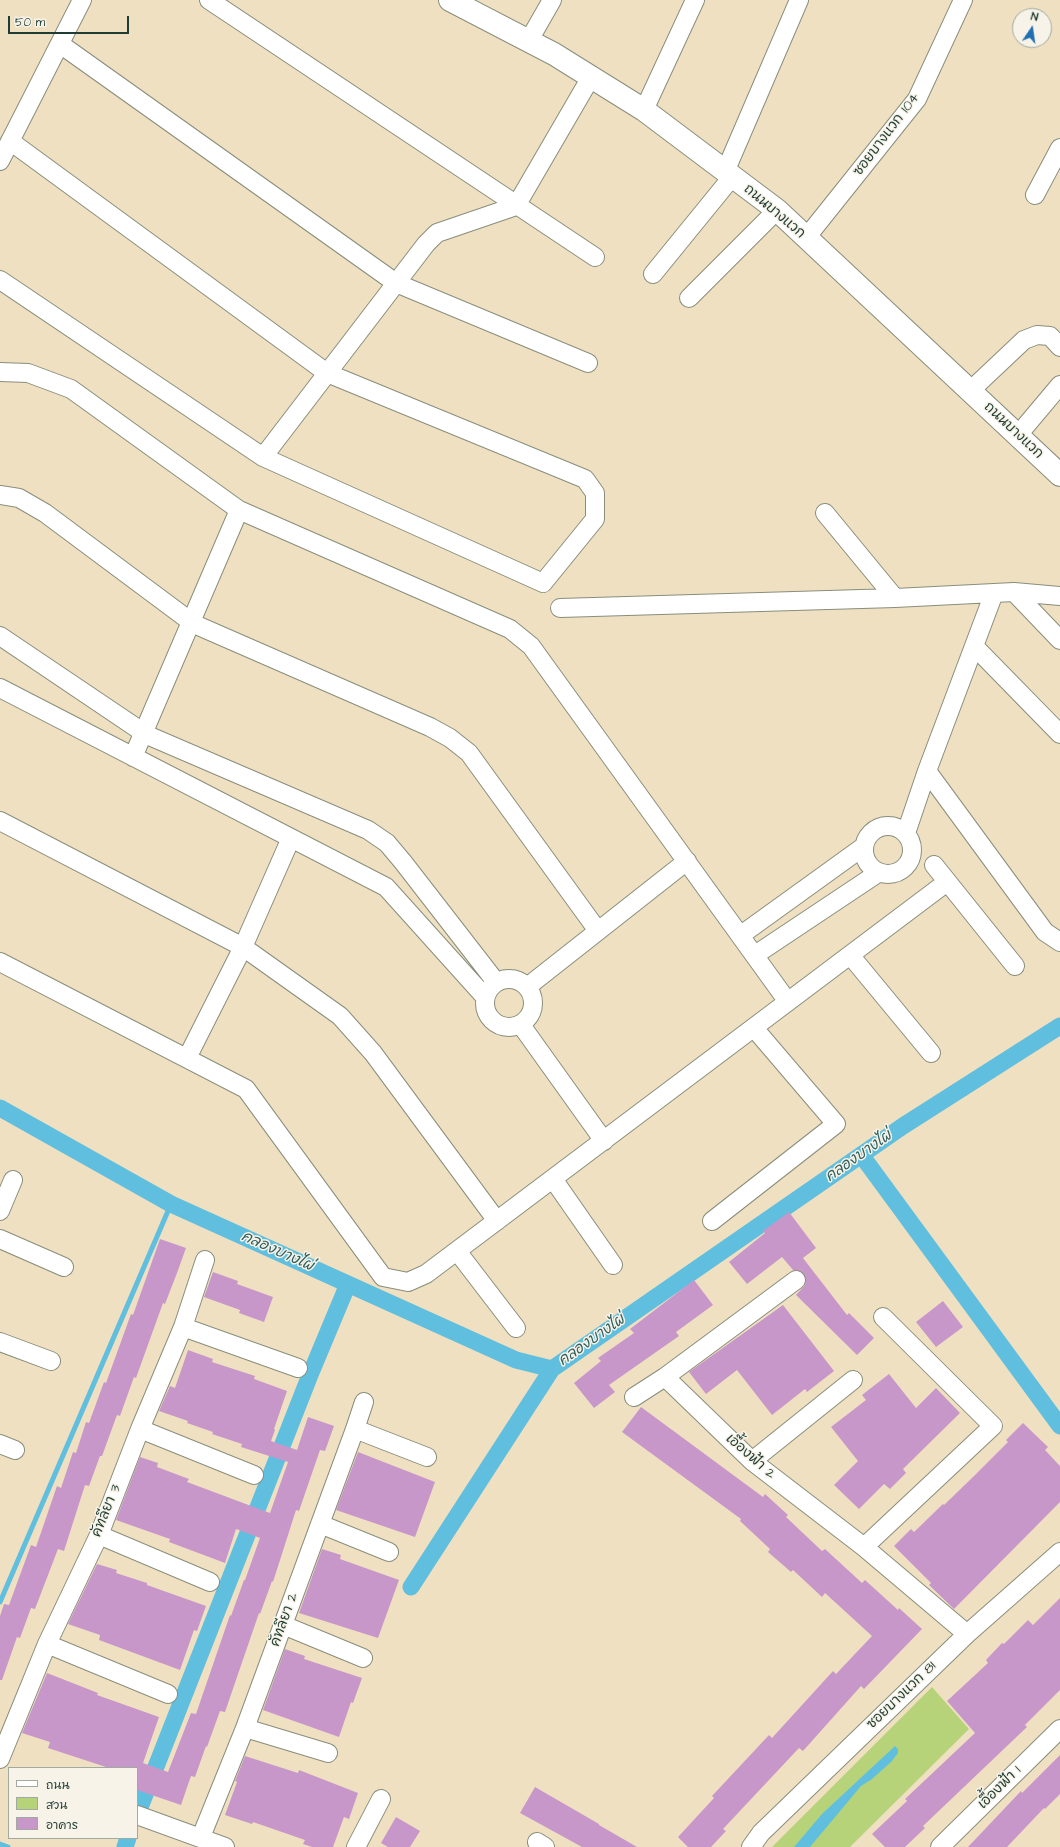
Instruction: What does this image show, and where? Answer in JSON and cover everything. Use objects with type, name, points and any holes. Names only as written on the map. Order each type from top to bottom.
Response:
[{"type":"main road","name":"ถนนบางแวก","points":[[450,0],[528,42],[554,54],[644,110],[777,210],[1060,475]]},
{"type":"street","points":[[0,161],[82,0]]},
{"type":"street","points":[[209,0],[516,206],[595,257]]},
{"type":"street","points":[[528,42],[552,0]]},
{"type":"street","points":[[644,110],[695,0]]},
{"type":"street","points":[[653,274],[729,174],[798,0]]},
{"type":"street","name":"ซอยบางแวก 104","points":[[806,238],[917,99],[963,0]]},
{"type":"street","points":[[60,44],[396,283],[588,363]]},
{"type":"street","points":[[263,458],[426,244],[437,233],[516,206],[591,77]]},
{"type":"street","points":[[0,280],[263,458],[543,582],[595,518],[595,493],[585,479],[327,373],[10,141]]},
{"type":"street","points":[[1035,195],[1060,148]]},
{"type":"street","points":[[689,298],[777,210]]},
{"type":"street","points":[[970,391],[1024,340],[1037,335],[1050,336],[1060,347]]},
{"type":"street","points":[[0,372],[28,373],[71,389],[239,510],[510,628],[531,646],[788,1002]]},
{"type":"street","points":[[1018,435],[1060,385]]},
{"type":"street","points":[[0,495],[19,498],[45,513],[191,623],[430,727],[450,738],[469,753],[598,931]]},
{"type":"street","points":[[133,757],[239,510]]},
{"type":"street","points":[[825,513],[895,598]]},
{"type":"street","points":[[560,608],[895,598],[1014,592],[1060,596]]},
{"type":"street","points":[[1014,592],[1060,640]]},
{"type":"street","points":[[906,833],[927,770],[994,593]]},
{"type":"street","points":[[0,636],[144,733],[368,830],[387,843],[496,982]]},
{"type":"street","points":[[974,646],[1060,734]]},
{"type":"street","points":[[0,688],[386,887],[485,997]]},
{"type":"street","points":[[927,770],[1045,932],[1060,942]]},
{"type":"street","points":[[0,821],[243,947],[340,1016],[373,1053],[498,1221]]},
{"type":"street","points":[[741,935],[863,847],[870,833],[884,826],[899,828],[906,833],[913,848],[909,864],[903,870],[895,874],[886,874],[878,873],[872,869],[867,862],[863,847]]},
{"type":"street","points":[[187,1058],[243,947],[291,838]]},
{"type":"street","points":[[526,987],[687,861]]},
{"type":"street","points":[[934,865],[1015,966]]},
{"type":"street","points":[[755,955],[878,873]]},
{"type":"street","points":[[0,962],[246,1089],[383,1277],[408,1282],[426,1274],[457,1252],[947,882]]},
{"type":"street","points":[[850,955],[931,1053]]},
{"type":"street","points":[[512,979],[526,987],[533,1000],[533,1007],[527,1020],[521,1025],[505,1028],[497,1025],[486,1013],[484,1005],[485,997],[487,991],[496,982],[512,979]]},
{"type":"street","points":[[521,1025],[604,1140]]},
{"type":"street","points":[[712,1221],[836,1124],[754,1028]]},
{"type":"street","points":[[553,1179],[613,1265]]},
{"type":"street","points":[[0,1211],[14,1180]]},
{"type":"street","points":[[0,1239],[64,1267]]},
{"type":"street","points":[[457,1252],[516,1328]]},
{"type":"street","name":"คัทลียา 3","points":[[0,1759],[47,1644],[99,1535],[140,1429],[183,1327],[206,1260]]},
{"type":"street","points":[[634,1397],[665,1377],[796,1280]]},
{"type":"street","points":[[864,1547],[993,1426],[883,1317]]},
{"type":"street","points":[[183,1327],[298,1368]]},
{"type":"street","points":[[0,1342],[51,1361]]},
{"type":"street","name":"เอื้องฟ้า 2","points":[[665,1377],[752,1461],[864,1547],[967,1634]]},
{"type":"street","points":[[752,1461],[853,1380]]},
{"type":"street","name":"คัทลียา 2","points":[[201,1837],[245,1728],[364,1402]]},
{"type":"street","points":[[140,1429],[254,1475]]},
{"type":"street","points":[[355,1429],[427,1457]]},
{"type":"street","points":[[320,1524],[389,1552]]},
{"type":"street","points":[[99,1535],[210,1582]]},
{"type":"street","name":"ซอยบางแวก 81","points":[[751,1847],[761,1833],[967,1634],[1060,1552]]},
{"type":"street","points":[[283,1625],[363,1658]]},
{"type":"street","points":[[47,1644],[168,1694]]},
{"type":"street","points":[[245,1728],[328,1753]]},
{"type":"street","name":"เอื้องฟ้า 1","points":[[940,1847],[1060,1729]]},
{"type":"street","points":[[356,1847],[382,1799]]},
{"type":"street","points":[[138,1816],[201,1837],[225,1847]]},
{"type":"green space","points":[[932,1687],[969,1729],[850,1847],[772,1847]]},
{"type":"water","points":[[895,1746],[898,1749],[898,1753],[891,1762],[872,1779],[861,1786],[810,1847],[794,1847],[822,1814]]},
{"type":"building","points":[[789,1212],[816,1248],[803,1258],[847,1315],[849,1313],[874,1338],[857,1355],[796,1295],[805,1285],[806,1278],[801,1271],[793,1270],[782,1257],[747,1284],[729,1262],[765,1233],[763,1231]]},
{"type":"building","points":[[160,1239],[186,1248],[177,1273],[165,1304],[163,1303],[136,1378],[134,1377],[120,1416],[117,1415],[89,1486],[85,1485],[64,1551],[58,1549],[35,1609],[31,1608],[20,1638],[17,1637],[2,1680],[0,1680],[0,1616],[4,1604],[9,1605],[31,1545],[36,1547],[57,1486],[61,1488],[73,1452],[76,1453],[86,1422],[89,1423],[104,1382],[106,1383],[131,1314],[133,1315]]},
{"type":"building","points":[[213,1272],[238,1281],[237,1284],[273,1297],[264,1322],[239,1313],[240,1310],[204,1297]]},
{"type":"building","points":[[694,1280],[713,1305],[676,1332],[679,1336],[609,1385],[615,1392],[594,1408],[574,1383],[601,1361],[598,1358],[634,1333],[630,1329]]},
{"type":"building","points":[[943,1301],[963,1327],[936,1347],[916,1322]]},
{"type":"building","points":[[783,1305],[834,1371],[807,1392],[805,1389],[772,1415],[737,1370],[706,1394],[689,1372]]},
{"type":"building","points":[[188,1350],[213,1359],[212,1362],[255,1376],[254,1379],[287,1391],[271,1441],[297,1450],[308,1417],[334,1426],[325,1451],[320,1450],[299,1511],[296,1510],[273,1582],[272,1581],[260,1614],[259,1613],[225,1712],[220,1711],[195,1777],[191,1776],[181,1805],[138,1790],[138,1767],[106,1767],[48,1748],[50,1742],[22,1733],[47,1673],[98,1693],[97,1695],[159,1717],[143,1763],[168,1772],[191,1713],[196,1714],[230,1615],[231,1616],[260,1538],[236,1529],[225,1563],[169,1542],[170,1539],[116,1520],[140,1457],[158,1463],[157,1467],[189,1479],[187,1482],[270,1513],[288,1462],[241,1447],[242,1444],[212,1434],[213,1432],[187,1423],[188,1421],[159,1411],[170,1386],[175,1388]]},
{"type":"building","points":[[889,1374],[916,1408],[936,1388],[960,1413],[903,1469],[906,1473],[890,1489],[884,1484],[859,1509],[834,1485],[858,1461],[831,1427],[866,1400],[862,1395]]},
{"type":"building","points":[[641,1407],[763,1497],[765,1494],[788,1515],[786,1517],[822,1551],[825,1549],[862,1583],[865,1580],[898,1610],[899,1608],[922,1629],[864,1689],[861,1686],[803,1751],[799,1748],[723,1829],[726,1831],[711,1847],[688,1847],[678,1837],[714,1798],[712,1796],[769,1735],[772,1738],[833,1671],[836,1674],[872,1636],[825,1593],[822,1597],[793,1570],[791,1572],[768,1552],[770,1549],[740,1521],[741,1519],[622,1432]]},
{"type":"building","points":[[1023,1423],[1048,1447],[1045,1450],[1060,1466],[1060,1502],[954,1609],[929,1585],[931,1583],[894,1546],[911,1529],[914,1532],[943,1504],[944,1505],[1008,1442],[1006,1440]]},
{"type":"building","points":[[358,1452],[435,1482],[415,1537],[336,1510]]},
{"type":"building","points":[[322,1549],[341,1555],[340,1559],[399,1580],[378,1638],[299,1613]]},
{"type":"building","points":[[97,1564],[117,1570],[116,1573],[147,1583],[147,1585],[206,1606],[197,1631],[194,1630],[180,1670],[99,1640],[100,1635],[68,1624]]},
{"type":"building","points":[[1060,1598],[1060,1690],[1025,1725],[1027,1727],[923,1826],[925,1828],[905,1847],[885,1847],[872,1834],[907,1801],[905,1799],[975,1733],[947,1701],[988,1663],[986,1660],[1002,1643],[1004,1644],[1028,1620],[1033,1625]]},
{"type":"building","points":[[285,1649],[305,1656],[304,1659],[362,1678],[353,1703],[351,1702],[339,1737],[263,1710]]},
{"type":"building","points":[[1060,1755],[1060,1794],[1045,1809],[1044,1808],[1007,1847],[968,1847],[1021,1791],[1022,1793]]},
{"type":"building","points":[[245,1756],[298,1773],[299,1770],[358,1793],[349,1819],[344,1817],[333,1847],[312,1847],[303,1844],[305,1840],[253,1822],[252,1824],[225,1815],[237,1782],[235,1781]]},
{"type":"building","points":[[535,1787],[637,1847],[582,1847],[520,1813]]},
{"type":"building","points":[[396,1817],[420,1831],[410,1847],[388,1847],[381,1843]]},
{"type":"waterway","name":"คลองบางไผ่","points":[[0,1108],[171,1204],[516,1360],[552,1369],[903,1126],[1060,1026]]},
{"type":"waterway","points":[[862,1156],[1060,1426]]},
{"type":"waterway","points":[[0,1602],[171,1204]]},
{"type":"waterway","points":[[138,1812],[310,1375],[348,1284]]},
{"type":"waterway","points":[[411,1587],[552,1369]]},
{"type":"waterway","points":[[125,1847],[128,1839]]},
{"type":"waterway","points":[[0,1844],[8,1847]]}]
